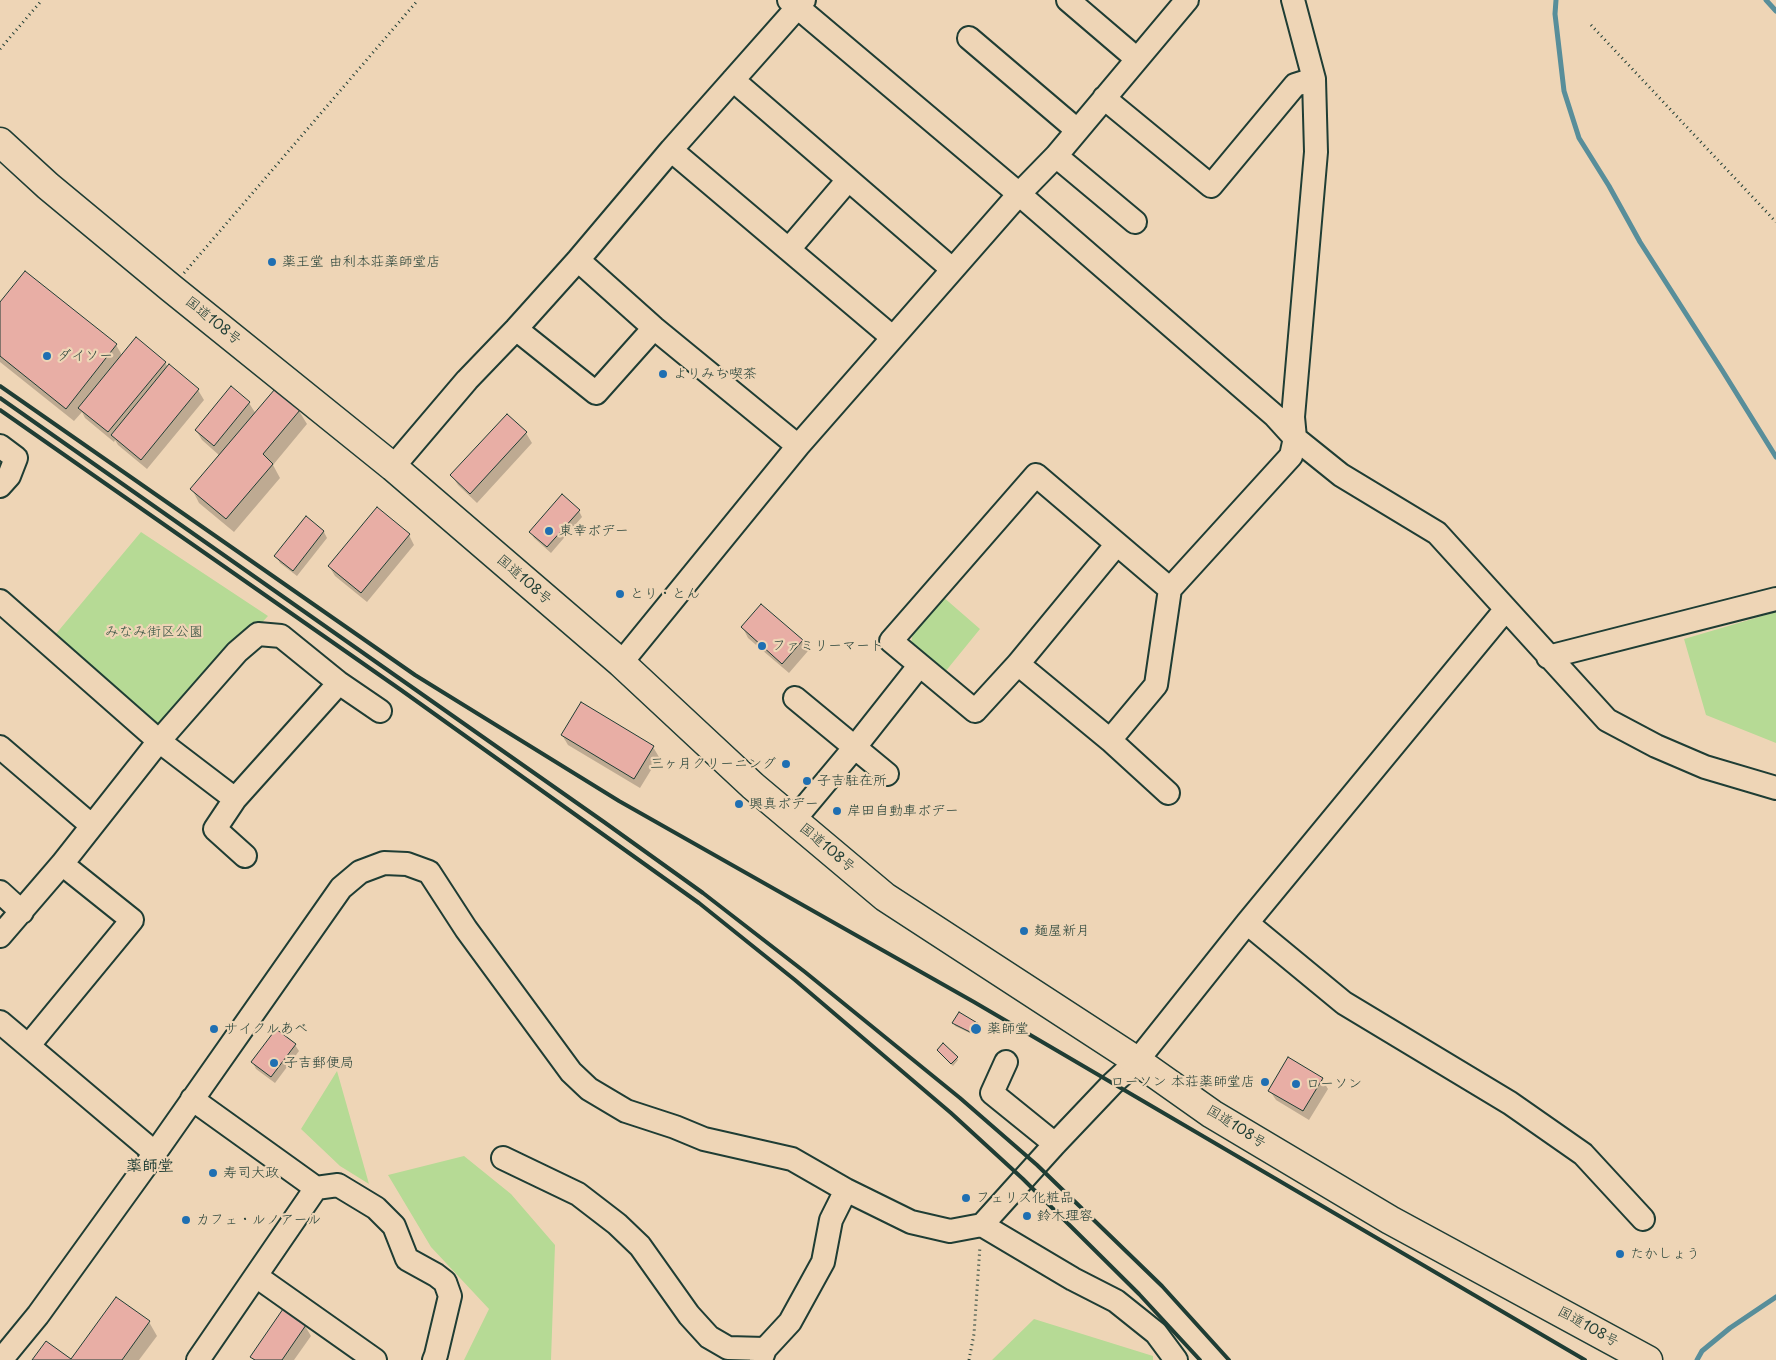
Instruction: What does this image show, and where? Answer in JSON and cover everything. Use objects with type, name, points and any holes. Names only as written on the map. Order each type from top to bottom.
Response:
[{"type":"highway","name":"国道108号","points":[[0,142],[48,186],[171,288],[393,467],[621,663],[753,786],[885,897],[1137,1061],[1212,1114],[1382,1215],[1648,1360]]},
{"type":"street","points":[[1068,0],[1137,59]]},
{"type":"street","points":[[621,663],[798,446],[952,269],[1056,156],[1187,0]]},
{"type":"street","points":[[1110,740],[1156,685],[1170,589],[1290,456],[1295,438],[1292,417],[1316,152],[1314,79],[1293,0]]},
{"type":"street","points":[[393,467],[467,380],[578,260],[733,80],[797,2],[1275,416],[1295,438],[1341,475],[1437,533],[1607,720],[1656,746],[1706,767],[1776,788]]},
{"type":"street","points":[[969,38],[1077,130]]},
{"type":"street","points":[[1104,98],[1211,186],[1295,85],[1314,79]]},
{"type":"street","points":[[733,80],[952,269]]},
{"type":"street","points":[[671,150],[892,337]]},
{"type":"street","points":[[1056,156],[1135,222]]},
{"type":"street","points":[[789,249],[848,180]]},
{"type":"street","points":[[578,260],[654,328],[798,446]]},
{"type":"street","points":[[516,329],[596,393],[654,328]]},
{"type":"street","points":[[0,446],[16,458],[10,476],[0,486]]},
{"type":"street","points":[[1117,544],[1018,664],[975,711],[891,641],[1036,475],[1170,589]]},
{"type":"street","points":[[1548,657],[1776,599]]},
{"type":"street","points":[[0,601],[159,741],[235,799]]},
{"type":"street","points":[[1,1360],[38,1315],[155,1153],[341,888],[360,872],[384,864],[407,864],[429,872],[466,929],[565,1064],[590,1089],[626,1111],[675,1126],[704,1139],[792,1159],[846,1190],[911,1222],[950,1231],[982,1225],[1055,1144],[1112,1084],[1137,1061],[1506,609]]},
{"type":"street","points":[[0,936],[62,864],[159,741],[236,652],[258,634],[281,636],[340,683],[380,710]]},
{"type":"street","points":[[1018,664],[1110,740],[1168,793]]},
{"type":"street","points":[[794,820],[856,747],[919,666]]},
{"type":"street","points":[[245,856],[214,829],[235,799],[340,683]]},
{"type":"street","points":[[795,698],[887,774]]},
{"type":"street","points":[[0,747],[91,825]]},
{"type":"street","points":[[29,1045],[132,920],[62,864]]},
{"type":"street","points":[[0,892],[22,912]]},
{"type":"street","points":[[1248,923],[1344,1003],[1510,1103],[1583,1154],[1643,1219]]},
{"type":"street","points":[[0,1022],[155,1153]]},
{"type":"street","points":[[1006,1062],[992,1093],[1055,1144]]},
{"type":"street","points":[[192,1099],[316,1188],[338,1185],[376,1208],[394,1226],[407,1260],[436,1275],[445,1282],[450,1296],[434,1360]]},
{"type":"street","points":[[503,1158],[578,1194],[617,1224],[640,1246],[689,1314],[709,1337],[728,1348],[763,1354],[790,1322],[823,1262],[831,1220],[846,1190]]},
{"type":"street","points":[[205,1357],[256,1276],[316,1188]]},
{"type":"street","points":[[982,1225],[1116,1302],[1156,1333],[1176,1360]]},
{"type":"street","points":[[256,1276],[375,1360]]},
{"type":"path","points":[[0,49],[42,0]]},
{"type":"path","points":[[171,288],[418,0]]},
{"type":"path","points":[[1592,25],[1776,222]]},
{"type":"path","points":[[969,1360],[974,1334],[982,1225]]},
{"type":"green space","name":"みなみ街区公園","points":[[141,532],[268,616],[159,734],[50,641]]},
{"type":"green space","points":[[942,596],[980,629],[945,672],[911,643],[914,628]]},
{"type":"green space","points":[[1776,612],[1776,743],[1706,715],[1684,639]]},
{"type":"green space","points":[[337,1071],[369,1184],[340,1166],[301,1129]]},
{"type":"green space","points":[[464,1156],[511,1194],[555,1245],[551,1360],[464,1360],[489,1309],[431,1247],[388,1175]]},
{"type":"green space","points":[[1034,1319],[1153,1356],[1153,1360],[992,1360]]},
{"type":"building","points":[[25,271],[117,344],[66,409],[0,356],[0,302]]},
{"type":"building","points":[[136,337],[166,362],[108,432],[78,408]]},
{"type":"building","points":[[169,364],[199,389],[141,460],[111,435]]},
{"type":"building","points":[[231,386],[250,402],[214,446],[195,430]]},
{"type":"building","points":[[275,389],[300,410],[263,454],[273,464],[226,519],[190,489]]},
{"type":"building","points":[[507,414],[527,432],[470,494],[450,475]]},
{"type":"building","points":[[562,494],[580,510],[547,547],[529,532]]},
{"type":"building","points":[[377,507],[410,534],[361,593],[328,566]]},
{"type":"building","points":[[306,516],[324,531],[293,571],[274,556]]},
{"type":"building","points":[[761,604],[803,640],[782,664],[741,627]]},
{"type":"building","points":[[581,702],[654,746],[634,779],[561,735]]},
{"type":"building","points":[[959,1012],[979,1024],[974,1034],[952,1023]]},
{"type":"building","points":[[276,1029],[296,1044],[271,1077],[251,1062]]},
{"type":"building","points":[[943,1043],[958,1057],[951,1064],[937,1050]]},
{"type":"building","name":"ローソン","points":[[1288,1057],[1323,1078],[1303,1111],[1268,1091]]},
{"type":"building","points":[[116,1297],[150,1321],[122,1360],[32,1360],[46,1341],[71,1359]]},
{"type":"building","points":[[283,1309],[306,1325],[282,1360],[255,1360],[250,1357]]},
{"type":"waterway","points":[[1556,0],[1555,14],[1564,91],[1579,138],[1609,186],[1640,242],[1776,457]]},
{"type":"waterway","points":[[1766,0],[1776,11]]},
{"type":"waterway","points":[[1697,1360],[1702,1351],[1730,1328],[1776,1297]]},
{"type":"railway","points":[[0,386],[415,675],[619,801],[974,1002],[1585,1360]]},
{"type":"railway","points":[[0,398],[604,822],[703,893],[805,972],[960,1098],[1037,1165],[1162,1286],[1229,1360]]},
{"type":"railway","points":[[0,410],[401,690],[699,903],[795,980],[951,1113],[1023,1179],[1139,1294],[1200,1360]]},
{"type":"place","name":"薬王堂 由利本荘薬師堂店","points":[[272,262]]},
{"type":"place","name":"ダイソー","points":[[47,356]]},
{"type":"place","name":"よりみち喫茶","points":[[663,374]]},
{"type":"place","name":"東幸ボデー","points":[[549,531]]},
{"type":"place","name":"とり・とん","points":[[620,594]]},
{"type":"place","name":"ファミリーマート","points":[[762,646]]},
{"type":"place","name":"三ヶ月クリーニング","points":[[786,764]]},
{"type":"place","name":"子吉駐在所","points":[[807,781]]},
{"type":"place","name":"興真ボデー","points":[[739,804]]},
{"type":"place","name":"岸田自動車ボデー","points":[[837,811]]},
{"type":"place","name":"麺屋新月","points":[[1024,931]]},
{"type":"place","name":"サイクルあべ","points":[[214,1029]]},
{"type":"place","name":"薬師堂","points":[[976,1029]]},
{"type":"place","name":"子吉郵便局","points":[[274,1063]]},
{"type":"place","name":"ローソン 本荘薬師堂店","points":[[1265,1082]]},
{"type":"place","name":"ローソン","points":[[1296,1084]]},
{"type":"place","name":"寿司大政","points":[[213,1173]]},
{"type":"place","name":"フェリス化粧品","points":[[966,1198]]},
{"type":"place","name":"鈴木理容","points":[[1027,1216]]},
{"type":"place","name":"カフェ・ルノアール","points":[[186,1220]]},
{"type":"place","name":"たかしょう","points":[[1620,1254]]},
{"type":"district","name":"薬師堂","points":[[150,1167]]}]
